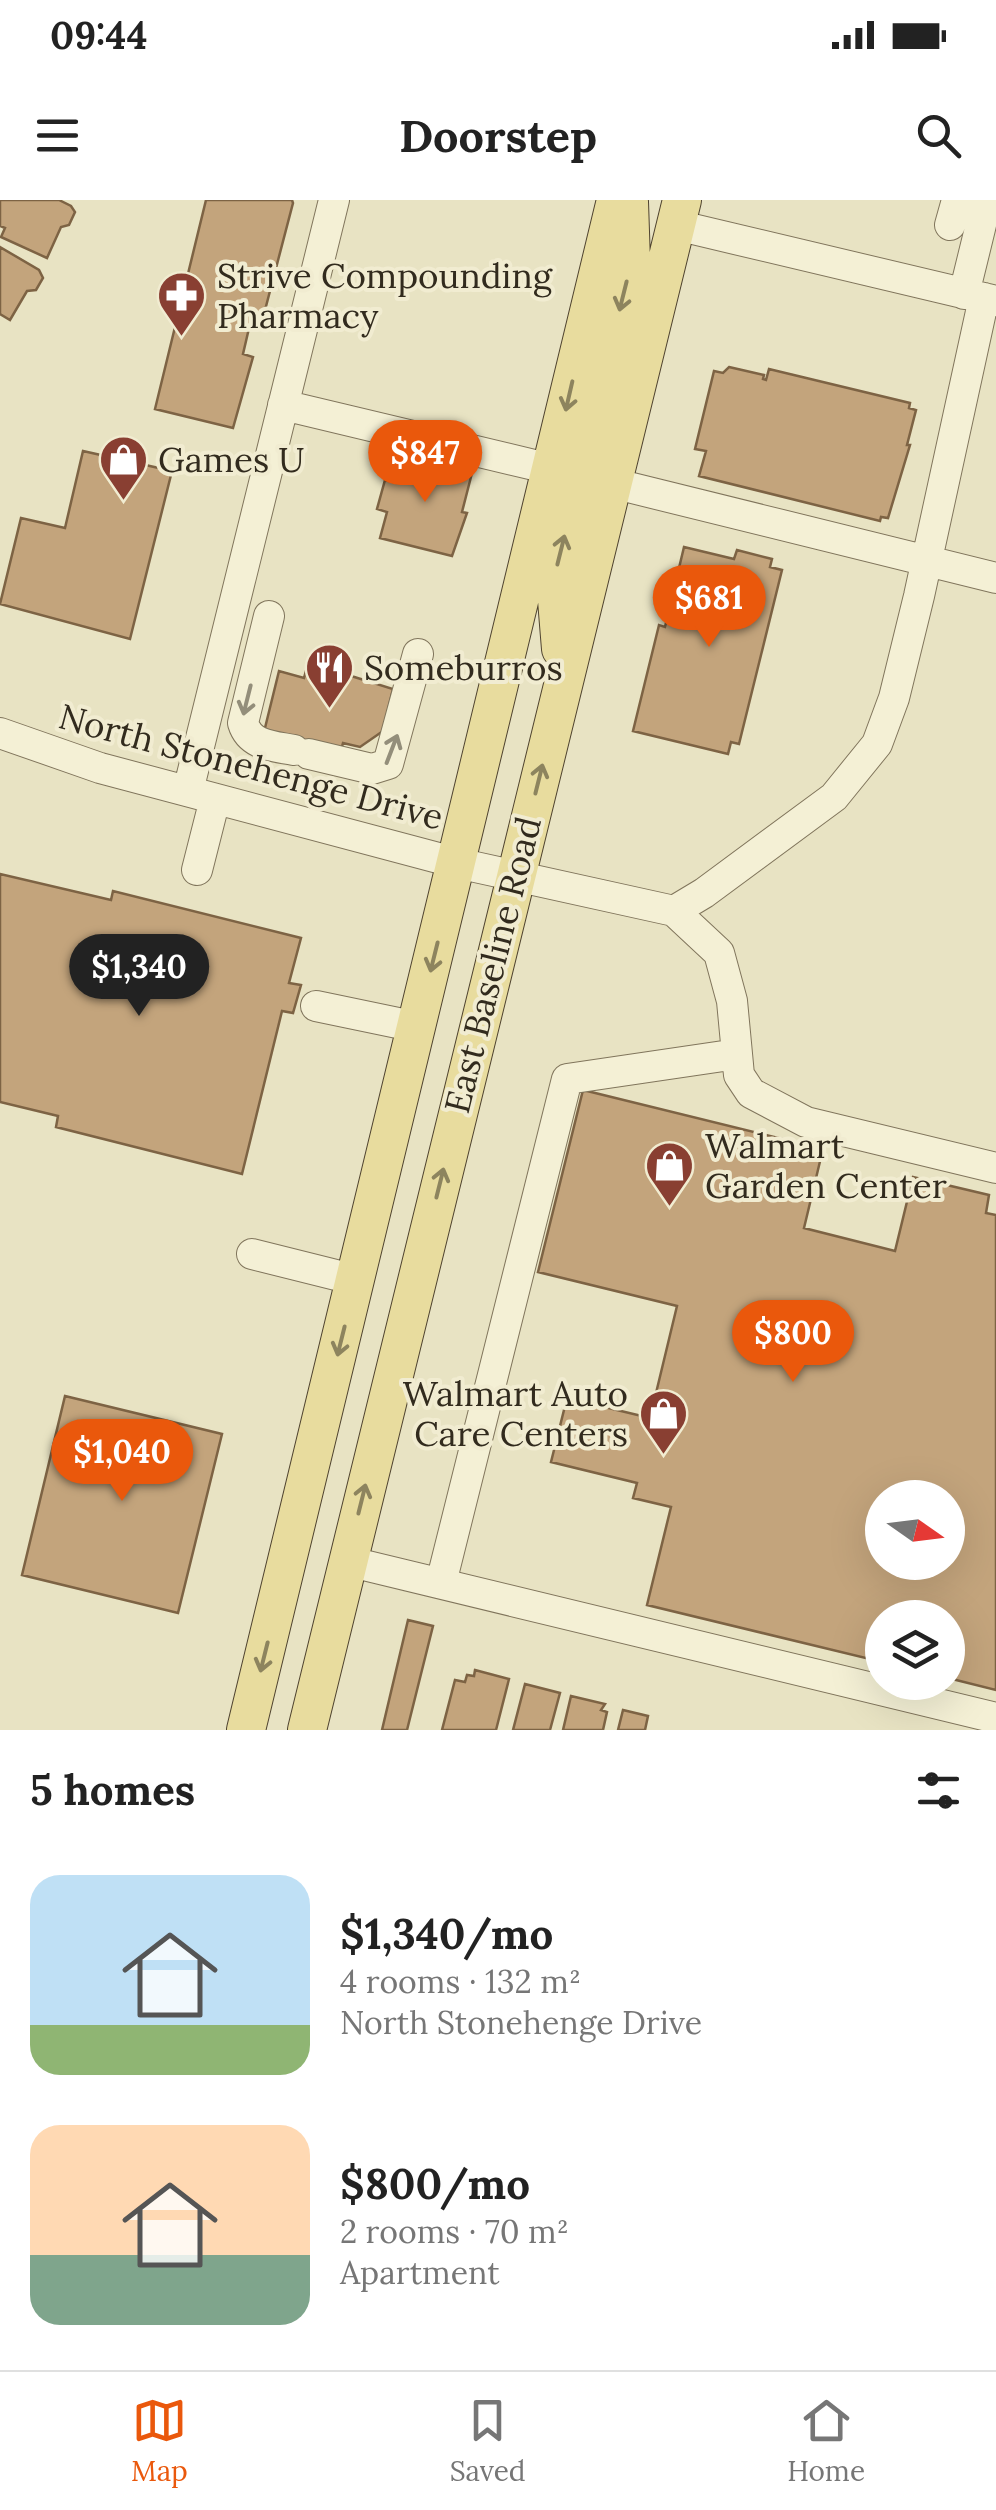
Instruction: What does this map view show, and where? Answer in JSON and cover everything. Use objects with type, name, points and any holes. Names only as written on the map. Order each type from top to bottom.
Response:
[{"type":"main road","name":"East Baseline Road","points":[[307,1730],[347,1561],[485,868],[551,469],[616,200]]},
{"type":"main road","points":[[612,484],[592,474],[586,450],[631,262],[629,200]]},
{"type":"main road","name":"East Baseline Road","points":[[246,1730],[417,1028],[563,682],[679,213]]},
{"type":"main road","points":[[551,469],[564,476],[573,489],[555,575],[563,682]]},
{"type":"street","points":[[196,870],[202,795],[283,405],[334,200]]},
{"type":"street","points":[[987,200],[981,298],[926,561],[894,698],[877,744],[834,797],[674,911],[719,953],[732,1001],[739,1075],[751,1093],[806,1122],[996,1168]]},
{"type":"street","points":[[679,213],[981,298]]},
{"type":"street","points":[[283,405],[551,469]]},
{"type":"street","points":[[612,484],[996,578]]},
{"type":"street","points":[[269,616],[243,723],[256,742],[372,769],[388,764],[418,654]]},
{"type":"street","name":"North Stonehenge Drive","points":[[0,733],[100,768],[202,795],[485,868],[674,911]]},
{"type":"street","points":[[316,1006],[417,1028]]},
{"type":"street","points":[[440,1583],[567,1078],[737,1054]]},
{"type":"street","points":[[252,1254],[356,1280]]},
{"type":"street","points":[[347,1561],[996,1718]]},
{"type":"building","points":[[0,200],[59,200],[75,212],[69,225],[61,227],[47,258],[1,237],[5,228],[0,226]]},
{"type":"building","points":[[206,200],[293,203],[264,314],[253,311],[243,354],[253,357],[233,428],[155,409]]},
{"type":"building","points":[[0,247],[39,270],[43,278],[36,290],[27,291],[10,320],[0,314]]},
{"type":"building","points":[[729,367],[764,375],[766,380],[769,369],[910,403],[909,408],[916,410],[910,445],[888,518],[881,517],[880,521],[699,476],[706,451],[695,449],[714,371],[723,373]]},
{"type":"building","points":[[83,451],[172,471],[130,639],[0,604],[21,518],[65,528]]},
{"type":"building","points":[[400,455],[472,473],[462,512],[467,513],[452,556],[380,538],[387,512],[377,509],[385,480],[393,482]]},
{"type":"building","points":[[684,547],[734,559],[737,550],[772,559],[770,567],[782,570],[739,744],[731,742],[728,754],[633,731],[659,625],[665,627]]},
{"type":"building","name":"Someburros","points":[[307,667],[348,672],[393,689],[383,731],[360,747],[343,743],[341,750],[264,732],[279,671],[304,678]]},
{"type":"building","points":[[0,874],[111,900],[113,891],[301,938],[289,983],[301,985],[293,1013],[282,1011],[242,1174],[56,1127],[58,1116],[0,1102]]},
{"type":"building","points":[[583,1090],[823,1149],[804,1228],[895,1251],[913,1177],[989,1195],[986,1213],[996,1215],[996,1690],[965,1682],[965,1600],[865,1600],[865,1658],[647,1605],[671,1507],[633,1498],[637,1483],[551,1462],[567,1398],[650,1418],[677,1306],[538,1272]]},
{"type":"building","points":[[65,1396],[222,1434],[178,1613],[22,1575]]},
{"type":"building","points":[[408,1620],[433,1626],[407,1730],[382,1730]]},
{"type":"building","points":[[475,1670],[509,1679],[496,1730],[442,1730],[455,1680],[465,1682],[467,1675],[474,1676]]},
{"type":"building","points":[[525,1684],[560,1693],[550,1730],[513,1730]]},
{"type":"building","points":[[571,1696],[605,1704],[601,1710],[607,1712],[603,1730],[563,1730]]},
{"type":"building","points":[[623,1710],[648,1716],[645,1730],[618,1730]]},
{"type":"place","name":"Strive Compounding Pharmacy","points":[[182,338]]},
{"type":"place","name":"Games U","points":[[123,502]]},
{"type":"place","name":"Someburros","points":[[329,710]]},
{"type":"place","name":"Walmart Garden Center","points":[[670,1208]]},
{"type":"place","name":"Walmart Auto Care Centers","points":[[663,1456]]}]
